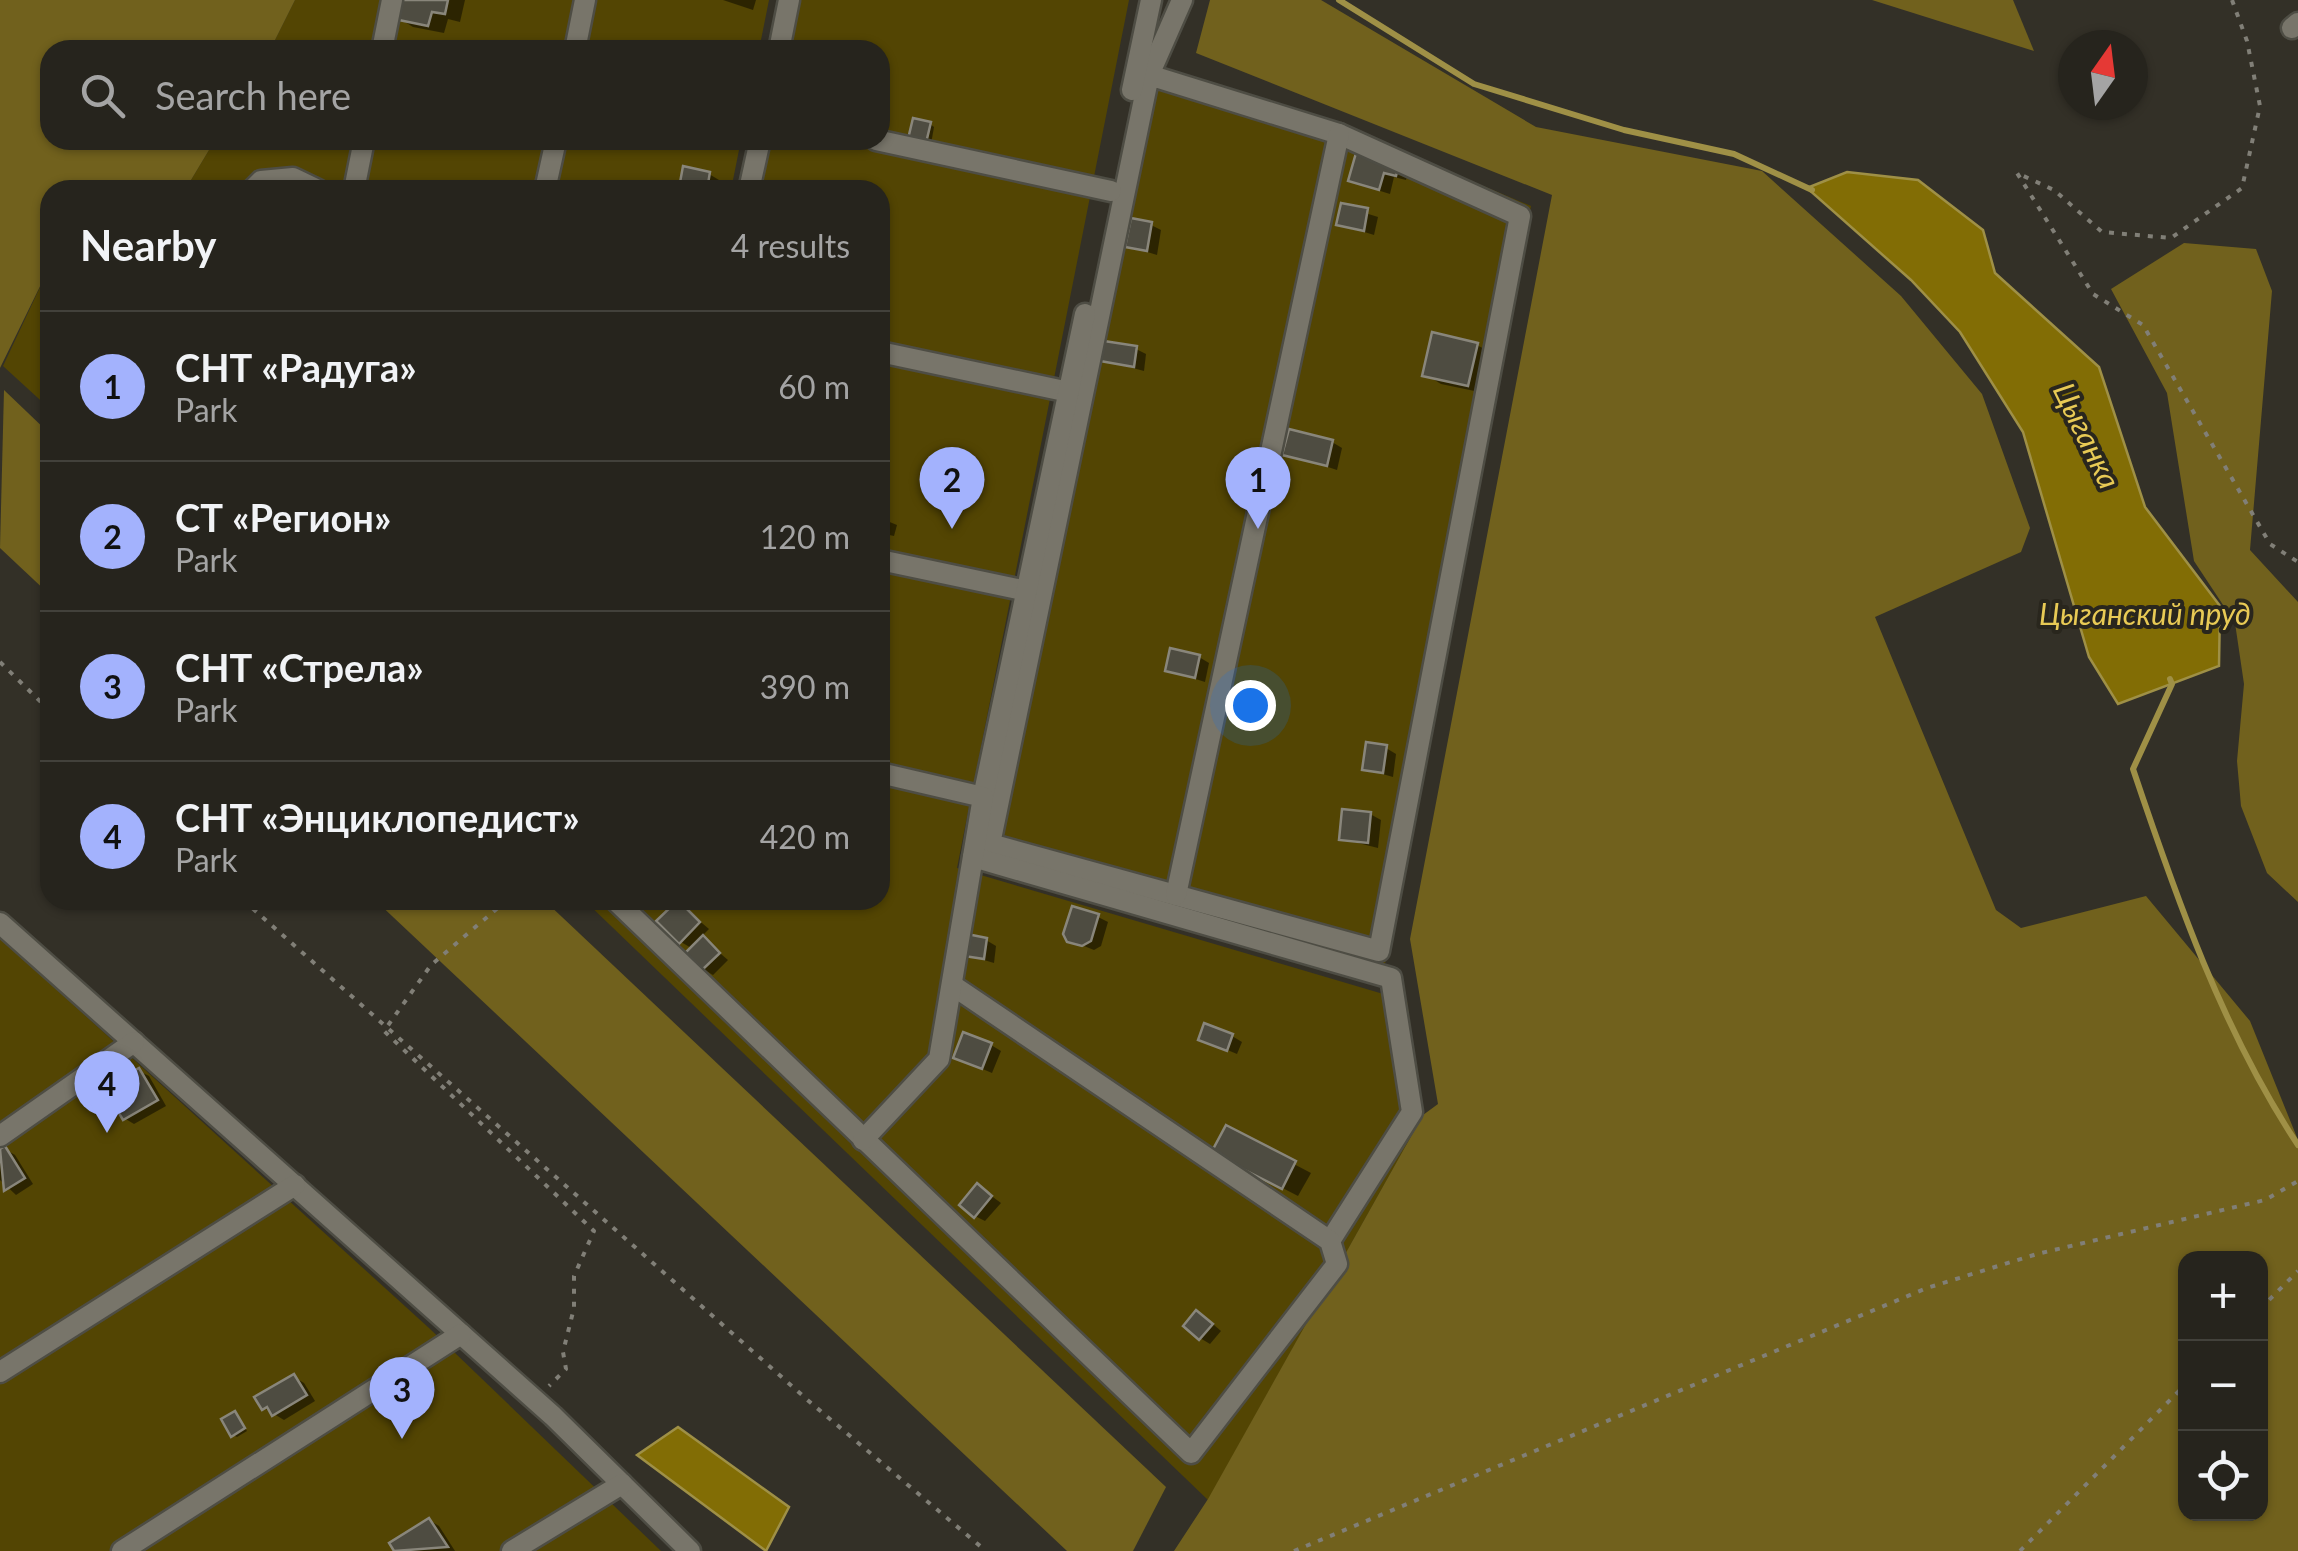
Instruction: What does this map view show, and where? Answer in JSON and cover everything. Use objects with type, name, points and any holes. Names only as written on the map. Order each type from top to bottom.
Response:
[{"type":"street","points":[[384,40],[392,0]]},
{"type":"street","points":[[577,40],[585,0]]},
{"type":"street","points":[[781,40],[789,0]]},
{"type":"street","points":[[864,1140],[940,1059],[984,797],[1152,0]]},
{"type":"street","points":[[1149,75],[1338,134],[1520,216],[1379,950],[990,844],[1149,75],[1182,0]]},
{"type":"street","points":[[1176,895],[1338,134]]},
{"type":"street","points":[[890,143],[1111,191]]},
{"type":"street","points":[[356,180],[362,150]]},
{"type":"street","points":[[547,180],[554,150]]},
{"type":"street","points":[[752,180],[758,150]]},
{"type":"street","points":[[261,180],[297,180]]},
{"type":"street","points":[[890,354],[1069,392]]},
{"type":"street","points":[[890,562],[1027,591]]},
{"type":"street","points":[[890,775],[984,797]]},
{"type":"street","points":[[974,857],[1391,978],[1412,1112],[1330,1241]]},
{"type":"street","points":[[625,910],[1191,1453],[1337,1264],[1330,1241],[952,986]]},
{"type":"street","points":[[0,923],[536,1400],[690,1551]]},
{"type":"street","points":[[0,1136],[134,1042]]},
{"type":"street","points":[[0,1372],[295,1185]]},
{"type":"street","points":[[122,1551],[461,1334]]},
{"type":"street","points":[[512,1551],[622,1484]]},
{"type":"path","points":[[2232,0],[2247,41],[2260,106],[2242,188],[2171,238],[2102,232],[2054,190],[2017,173],[2094,294],[2143,325],[2270,544],[2298,562]]},
{"type":"path","points":[[0,662],[40,701]]},
{"type":"path","points":[[254,910],[811,1403],[986,1551]]},
{"type":"path","points":[[495,910],[431,965],[384,1031],[594,1230],[574,1276],[574,1308],[563,1352],[566,1368],[536,1400]]},
{"type":"path","points":[[1294,1551],[1927,1288],[2037,1254],[2265,1200],[2298,1181]]},
{"type":"path","points":[[2268,1301],[2298,1271]]},
{"type":"path","points":[[2020,1551],[2178,1392]]},
{"type":"shaded area","points":[[0,0],[295,0],[275,40],[40,40],[40,150],[209,150],[191,180],[40,180],[40,286],[0,368]]},
{"type":"shaded area","points":[[295,0],[769,0],[761,40],[275,40]]},
{"type":"shaded area","points":[[801,0],[1129,0],[957,868],[1407,1001],[1423,1115],[1208,1500],[594,910],[890,910],[890,180],[763,180],[769,150],[890,150],[890,40],[792,40]]},
{"type":"shaded area","points":[[1210,0],[1321,0],[1536,127],[1762,171],[1901,296],[1982,394],[2030,528],[2021,552],[1875,617],[1996,910],[2021,928],[2146,896],[2250,1021],[2298,1140],[2298,1551],[1174,1551],[1208,1499],[1423,1115],[1438,1104],[1410,939],[1552,195],[1196,53]]},
{"type":"shaded area","points":[[1872,0],[2013,0],[2034,51]]},
{"type":"shaded area","points":[[1146,65],[1341,126],[1531,206],[1385,964],[980,852]]},
{"type":"shaded area","points":[[209,150],[739,150],[733,180],[191,180]]},
{"type":"shaded area","points":[[2184,243],[2256,249],[2272,291],[2250,550],[2298,602],[2298,902],[2267,873],[2241,806],[2237,761],[2244,684],[2235,623],[2194,561],[2167,393],[2111,289]]},
{"type":"shaded area","points":[[40,287],[40,400],[3,366]]},
{"type":"shaded area","points":[[4,390],[40,424],[40,586],[0,548]]},
{"type":"shaded area","points":[[386,910],[555,910],[1166,1487],[1133,1551],[1067,1551]]},
{"type":"shaded area","points":[[0,938],[429,1328],[661,1551],[0,1551]]},
{"type":"water","name":"Цыганский пруд","points":[[1847,172],[1918,180],[1983,230],[1995,273],[2099,367],[2145,507],[2220,606],[2219,666],[2118,704],[2089,657],[2023,432],[1960,332],[1911,280],[1807,188]]},
{"type":"water","points":[[678,1427],[789,1507],[766,1551],[637,1455]]},
{"type":"building","points":[[398,0],[448,0],[445,14],[432,12],[428,26],[394,19]]},
{"type":"building","points":[[913,118],[931,122],[926,143],[908,139]]},
{"type":"building","points":[[1356,153],[1399,165],[1396,176],[1384,173],[1379,190],[1348,181]]},
{"type":"building","points":[[683,166],[710,172],[709,180],[680,180]]},
{"type":"building","points":[[1341,203],[1368,208],[1364,231],[1336,225]]},
{"type":"building","points":[[1131,218],[1152,222],[1147,251],[1125,247]]},
{"type":"building","points":[[1432,332],[1478,343],[1468,386],[1422,376]]},
{"type":"building","points":[[1104,341],[1137,346],[1134,367],[1100,361]]},
{"type":"building","points":[[1289,429],[1333,440],[1327,466],[1282,455]]},
{"type":"building","points":[[1170,648],[1200,655],[1195,678],[1165,671]]},
{"type":"building","points":[[1366,742],[1387,745],[1383,773],[1362,770]]},
{"type":"building","points":[[1342,809],[1371,812],[1368,843],[1339,840]]},
{"type":"building","points":[[1072,906],[1099,914],[1091,941],[1082,946],[1067,942],[1063,934]]},
{"type":"building","points":[[668,910],[688,910],[700,922],[679,944],[656,921]]},
{"type":"building","points":[[967,934],[987,938],[984,959],[964,956]]},
{"type":"building","points":[[703,935],[720,953],[701,971],[684,954]]},
{"type":"building","points":[[1204,1023],[1233,1034],[1227,1051],[1198,1040]]},
{"type":"building","points":[[963,1032],[992,1043],[982,1069],[953,1058]]},
{"type":"building","points":[[139,1068],[158,1100],[123,1120],[104,1088]]},
{"type":"building","points":[[1226,1125],[1296,1161],[1282,1189],[1211,1153]]},
{"type":"building","points":[[5,1146],[25,1178],[4,1191],[0,1149]]},
{"type":"building","points":[[977,1183],[992,1196],[974,1218],[959,1205]]},
{"type":"building","points":[[1196,1310],[1213,1324],[1199,1340],[1183,1326]]},
{"type":"building","points":[[294,1374],[307,1395],[272,1416],[267,1407],[262,1410],[254,1397]]},
{"type":"building","points":[[235,1411],[245,1428],[231,1437],[221,1419]]},
{"type":"building","points":[[429,1518],[448,1547],[394,1551],[389,1543]]},
{"type":"waterway","name":"Цыганка","points":[[1339,0],[1474,84],[1624,130],[1734,154],[1812,190]]},
{"type":"waterway","name":"Цыганка","points":[[2170,679],[2172,684],[2133,769],[2184,914],[2224,1010],[2271,1102],[2298,1145]]},
{"type":"place","name":"СТ «Регион»","points":[[952,529]]},
{"type":"place","name":"СНТ «Радуга»","points":[[1258,529]]},
{"type":"place","name":"СНТ «Энциклопедист»","points":[[107,1133]]},
{"type":"place","name":"СНТ «Стрела»","points":[[402,1439]]}]
